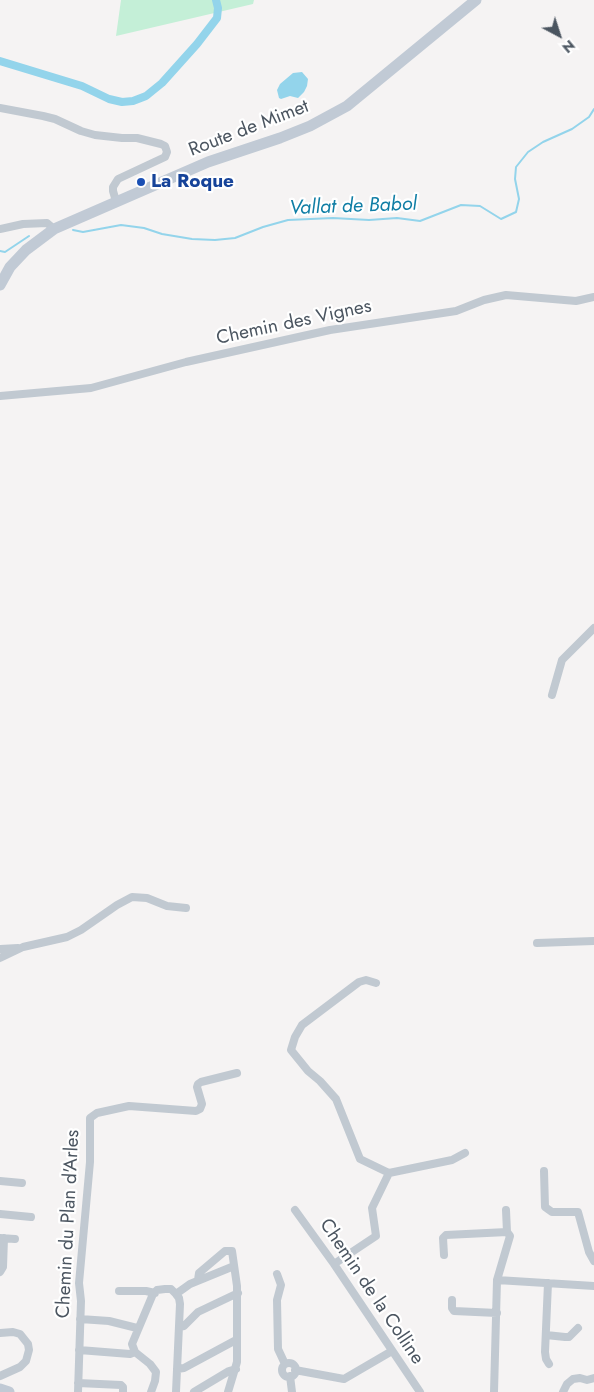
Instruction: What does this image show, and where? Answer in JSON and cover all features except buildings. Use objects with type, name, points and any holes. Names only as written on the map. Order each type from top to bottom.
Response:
[{"type":"main road","name":"Route de Mimet","points":[[0,285],[10,268],[26,250],[54,228],[208,162],[280,138],[330,116],[347,106],[476,0]]},
{"type":"main road","points":[[0,1388],[9,1392]]},
{"type":"street","points":[[0,108],[55,119],[95,135],[137,138],[165,146],[167,152],[162,160],[118,179],[113,191],[116,201]]},
{"type":"street","points":[[0,229],[23,224],[47,223],[54,228]]},
{"type":"street","name":"Chemin des Vignes","points":[[0,396],[91,388],[186,362],[330,330],[456,311],[484,300],[506,295],[576,302],[594,297]]},
{"type":"street","points":[[552,695],[562,660],[594,628]]},
{"type":"street","points":[[0,949],[23,947],[67,937],[81,930],[117,905],[132,898],[147,898],[167,906],[186,908]]},
{"type":"street","points":[[537,944],[594,941]]},
{"type":"street","points":[[0,958],[23,947]]},
{"type":"street","points":[[376,983],[366,980],[360,982],[302,1024],[291,1050],[308,1071],[336,1099],[360,1158],[389,1173],[452,1160],[465,1153]]},
{"type":"street","name":"Chemin du Plan d'Arles","points":[[78,1392],[81,1301],[79,1283],[90,1162],[90,1118],[96,1113],[129,1106],[198,1111],[202,1104],[198,1084],[237,1073]]},
{"type":"street","points":[[544,1171],[545,1207],[552,1212],[578,1212],[589,1252],[594,1261]]},
{"type":"street","points":[[334,1264],[376,1236],[372,1208],[389,1173]]},
{"type":"street","points":[[0,1181],[22,1182]]},
{"type":"street","name":"Chemin de la Colline","points":[[295,1210],[334,1264],[420,1392]]},
{"type":"street","points":[[494,1392],[497,1280],[508,1234],[506,1210]]},
{"type":"street","points":[[0,1214],[31,1217]]},
{"type":"street","points":[[444,1255],[443,1238],[446,1235],[508,1234]]},
{"type":"street","points":[[0,1272],[3,1267],[2,1238],[16,1239]]},
{"type":"street","points":[[198,1280],[199,1274],[228,1250],[233,1253],[238,1293],[236,1369],[228,1392]]},
{"type":"street","points":[[176,1294],[198,1280],[234,1266]]},
{"type":"street","points":[[277,1274],[281,1281],[277,1300],[278,1349],[285,1364],[291,1364],[293,1373],[292,1392]]},
{"type":"street","points":[[497,1280],[594,1286]]},
{"type":"street","points":[[548,1283],[546,1359],[550,1364]]},
{"type":"street","points":[[151,1392],[156,1382],[156,1372],[153,1367],[134,1352],[132,1344],[149,1300],[155,1293],[165,1289],[171,1290],[176,1294],[180,1304],[176,1392]]},
{"type":"street","points":[[119,1291],[155,1293]]},
{"type":"street","points":[[179,1327],[184,1326],[198,1312],[238,1293]]},
{"type":"street","points":[[452,1300],[454,1311],[497,1312]]},
{"type":"street","points":[[80,1319],[109,1321],[138,1328]]},
{"type":"street","points":[[546,1335],[565,1338],[578,1328]]},
{"type":"street","points":[[0,1333],[13,1332],[20,1334],[28,1344],[29,1350],[26,1361],[20,1367],[0,1376]]},
{"type":"street","points":[[177,1369],[184,1368],[236,1340]]},
{"type":"street","points":[[79,1350],[130,1354],[134,1352]]},
{"type":"street","points":[[293,1373],[344,1379],[392,1351]]},
{"type":"street","points":[[194,1392],[229,1371],[236,1369]]},
{"type":"street","points":[[563,1392],[567,1384],[573,1379],[587,1380],[594,1378]]},
{"type":"street","points":[[78,1383],[121,1385],[123,1392]]},
{"type":"green space","points":[[121,0],[254,0],[253,4],[116,36]]},
{"type":"water","points":[[302,72],[308,79],[304,92],[298,98],[290,96],[279,98],[277,90],[280,84],[293,73]]},
{"type":"waterway","points":[[0,61],[82,86],[109,99],[122,102],[133,101],[146,96],[162,83],[197,44],[217,18],[218,8],[216,0]]},
{"type":"waterway","name":"Vallat de Babol","points":[[73,230],[83,232],[121,225],[144,228],[162,234],[192,239],[215,240],[235,238],[288,220],[397,218],[420,221],[461,205],[480,206],[501,219],[516,212],[519,199],[515,179],[516,167],[528,152],[543,142],[572,129],[589,117],[594,109]]},
{"type":"waterway","name":"Vallat de Babol","points":[[0,251],[5,252],[29,236]]},
{"type":"place","name":"La Roque","points":[[141,182]]}]
